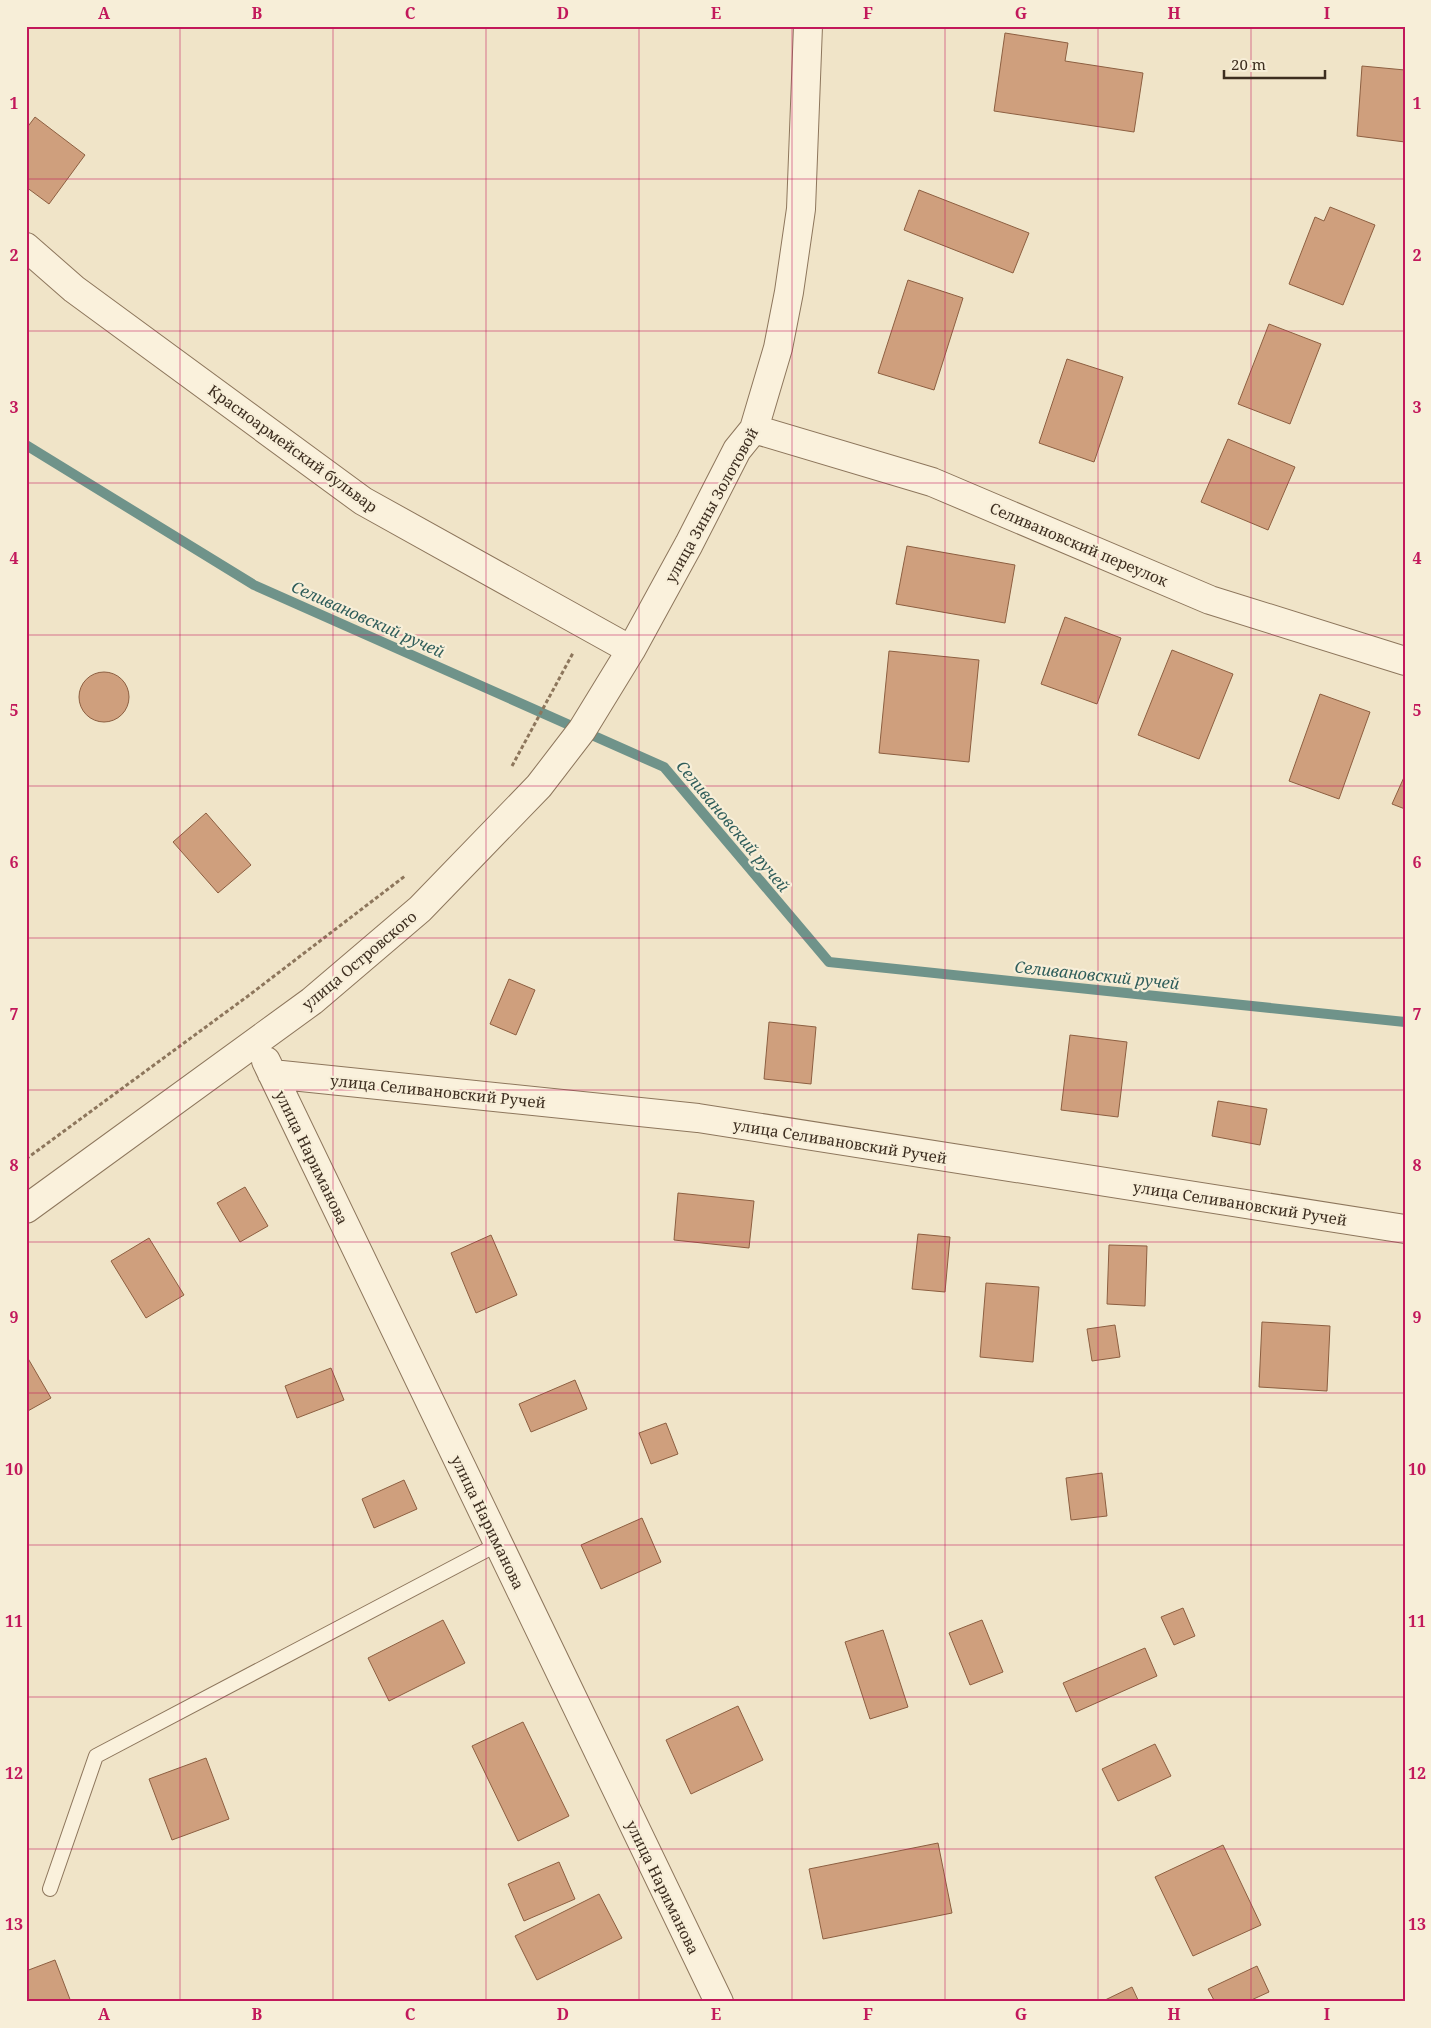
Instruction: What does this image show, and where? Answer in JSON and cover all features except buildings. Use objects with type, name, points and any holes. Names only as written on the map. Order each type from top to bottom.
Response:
[{"type":"street","name":"улица Зины Золотовой","points":[[631,650],[689,544],[737,450],[754,429],[778,348],[789,292],[801,209],[808,26]]},
{"type":"street","name":"Красноармейский бульвар","points":[[26,248],[74,289],[363,501],[631,650]]},
{"type":"street","name":"Селивановский переулок","points":[[754,429],[932,482],[1210,600],[1405,661]]},
{"type":"street","name":"улица Островского","points":[[26,1210],[312,1001],[420,909],[539,786],[582,730],[631,650]]},
{"type":"street","name":"улица Нариманова","points":[[257,1042],[719,2002]]},
{"type":"street","name":"улица Селивановский Ручей","points":[[272,1074],[698,1118],[1405,1229]]},
{"type":"lane","points":[[50,1888],[96,1756],[498,1544]]},
{"type":"path","points":[[507,775],[588,626]]},
{"type":"path","points":[[26,1159],[406,876]]},
{"type":"waterway","name":"Селивановский ручей","points":[[26,445],[254,585],[664,767],[829,962],[1405,1022]]}]
